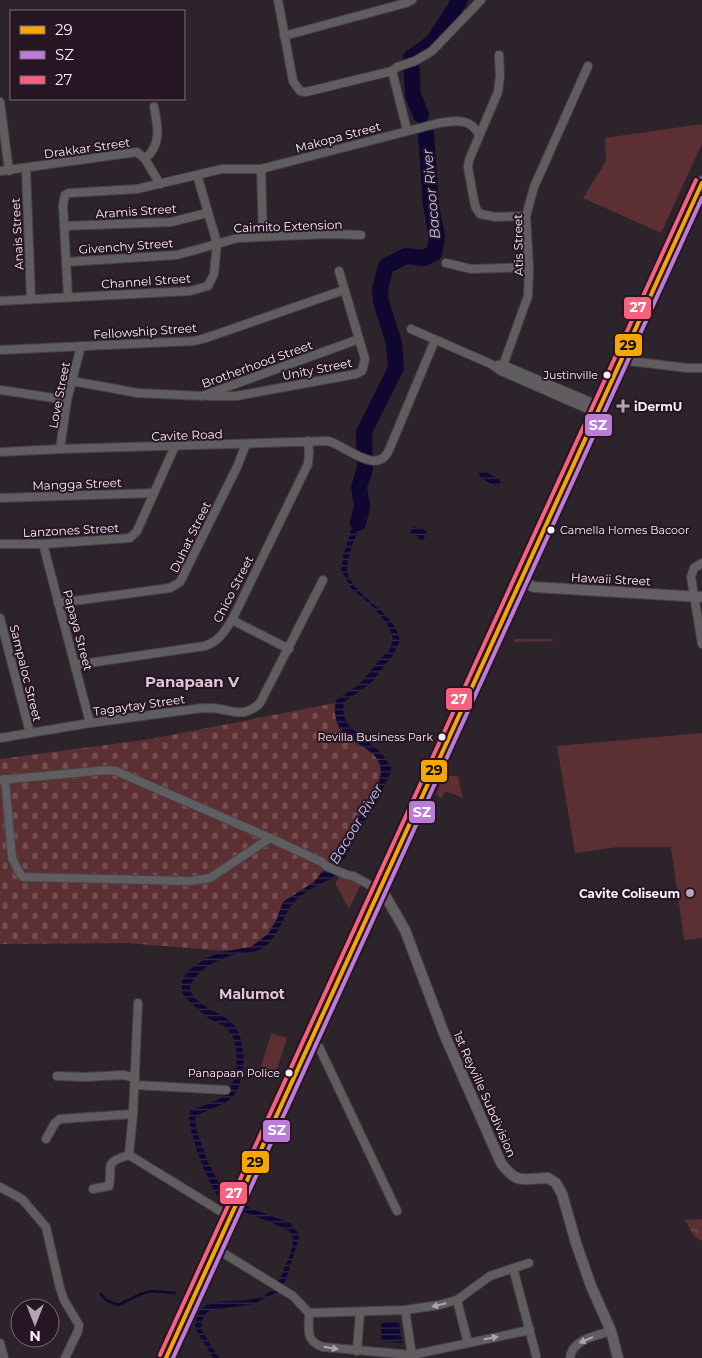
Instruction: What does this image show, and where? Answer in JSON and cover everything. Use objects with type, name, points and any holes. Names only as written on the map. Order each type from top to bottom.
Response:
[{"type":"highway","points":[[166,1358],[702,183]]},
{"type":"street","points":[[278,0],[293,81],[300,91],[313,91],[394,69],[415,61],[432,51],[481,0]]},
{"type":"street","points":[[284,36],[412,0]]},
{"type":"street","points":[[498,55],[500,76],[498,92],[479,135],[468,167],[476,208],[480,214],[487,216],[526,216]]},
{"type":"street","name":"Atis Street","points":[[502,368],[528,296],[530,267],[526,216],[534,187],[588,66]]},
{"type":"street","points":[[394,69],[407,130]]},
{"type":"street","points":[[0,102],[9,170]]},
{"type":"street","points":[[146,159],[153,152],[157,143],[154,107]]},
{"type":"street","name":"Makopa Street","points":[[64,226],[63,199],[69,192],[138,189],[222,169],[261,169],[439,123],[463,122],[470,124],[479,135]]},
{"type":"street","name":"Drakkar Street","points":[[0,172],[134,152],[146,159],[160,184]]},
{"type":"street","name":"Anais Street","points":[[26,168],[32,299]]},
{"type":"street","points":[[261,169],[263,236]]},
{"type":"street","name":"Channel Street","points":[[0,301],[190,290],[208,286],[212,280],[217,244],[197,175]]},
{"type":"street","name":"Aramis Street","points":[[64,226],[171,222],[208,213]]},
{"type":"street","points":[[64,226],[68,298]]},
{"type":"street","name":"Caimito Extension","points":[[217,244],[238,238],[263,236],[361,235]]},
{"type":"street","name":"Givenchy Street","points":[[66,262],[177,255],[217,244]]},
{"type":"street","points":[[446,263],[471,269],[530,267]]},
{"type":"street","name":"Unity Street","points":[[202,396],[236,396],[356,374],[362,371],[365,359],[339,272]]},
{"type":"street","name":"Fellowship Street","points":[[0,350],[200,339],[344,290]]},
{"type":"street","points":[[410,329],[599,409]]},
{"type":"street","name":"Brotherhood Street","points":[[72,381],[138,393],[202,396],[359,339]]},
{"type":"street","name":"Cavite Road","points":[[0,452],[332,442],[360,458],[381,460],[386,457],[435,340]]},
{"type":"street","name":"Love Street","points":[[60,449],[67,400],[81,346]]},
{"type":"street","points":[[622,360],[702,368]]},
{"type":"street","points":[[0,390],[67,400]]},
{"type":"street","name":"Chico Street","points":[[76,665],[205,646],[214,643],[220,638],[232,620],[308,464],[308,442]]},
{"type":"street","name":"Duhat Street","points":[[58,604],[170,588],[180,582],[237,467],[246,444]]},
{"type":"street","name":"Lanzones Street","points":[[0,544],[42,544],[130,538],[137,531],[174,446]]},
{"type":"street","name":"Mangga Street","points":[[0,498],[154,493]]},
{"type":"street","name":"Papaya Street","points":[[42,544],[76,665],[90,723]]},
{"type":"street","points":[[702,563],[692,572],[690,577],[698,597],[702,644]]},
{"type":"street","name":"Tagaytay Street","points":[[0,738],[90,723],[194,709],[211,708],[241,713],[253,710],[260,703],[323,580]]},
{"type":"street","name":"Hawaii Street","points":[[520,581],[534,587],[698,597]]},
{"type":"street","name":"Sampaloc Street","points":[[0,618],[30,733]]},
{"type":"street","points":[[232,620],[289,649]]},
{"type":"street","points":[[270,838],[216,875],[205,880],[23,877],[12,858],[2,780],[107,770],[116,771],[270,838],[341,870],[379,890]]},
{"type":"street","name":"1st Reyville Subdivision","points":[[379,890],[386,897],[406,930],[445,1036],[500,1163],[507,1171],[522,1180],[548,1178],[556,1183],[562,1194],[591,1286],[611,1331],[618,1358]]},
{"type":"street","points":[[129,1155],[135,1081],[138,1003]]},
{"type":"street","points":[[310,1043],[319,1047],[397,1210]]},
{"type":"street","points":[[57,1076],[123,1075],[135,1081],[226,1090]]},
{"type":"street","points":[[46,1139],[55,1123],[60,1119],[133,1114]]},
{"type":"street","points":[[93,1189],[109,1186],[110,1164],[113,1160],[129,1155],[230,1217]]},
{"type":"street","points":[[0,1187],[22,1199],[46,1227],[64,1300],[79,1325],[65,1358]]},
{"type":"street","points":[[215,1248],[294,1296],[309,1313],[309,1334],[311,1339],[316,1344],[331,1349],[412,1355],[530,1330]]},
{"type":"street","points":[[309,1313],[405,1310],[439,1305],[457,1300],[490,1276],[529,1263]]},
{"type":"street","points":[[514,1268],[536,1355]]},
{"type":"street","points":[[457,1300],[468,1343]]},
{"type":"street","points":[[405,1310],[412,1355]]},
{"type":"street","points":[[357,1351],[360,1312]]},
{"type":"street","points":[[570,1358],[571,1351],[584,1340],[611,1331]]},
{"type":"street","points":[[0,1343],[4,1358]]},
{"type":"green space","points":[[702,124],[702,144],[661,233],[583,198],[606,161],[605,138]]},
{"type":"green space","points":[[514,639],[553,639],[553,641],[514,642]]},
{"type":"green space","points":[[335,703],[335,715],[338,726],[344,734],[375,756],[379,763],[381,772],[378,784],[326,868],[314,882],[283,902],[276,921],[268,934],[251,947],[227,951],[127,943],[0,944],[0,759],[151,739]]},
{"type":"green space","points":[[702,733],[702,938],[684,940],[671,847],[617,847],[575,853],[557,746]]},
{"type":"green space","points":[[444,776],[458,776],[463,798],[445,791],[442,798],[438,796],[436,793]]},
{"type":"green space","points":[[341,875],[361,884],[349,909],[335,883]]},
{"type":"green space","points":[[271,1033],[287,1038],[276,1072],[261,1067]]},
{"type":"green space","points":[[702,1219],[702,1241],[694,1236],[685,1220]]},
{"type":"water","points":[[480,471],[484,471],[499,479],[500,484],[495,486],[481,478],[479,475]]},
{"type":"water","points":[[360,503],[366,504],[349,557],[347,571],[350,580],[356,588],[382,612],[397,630],[400,641],[393,655],[371,683],[344,702],[343,710],[345,718],[354,731],[384,756],[391,767],[390,774],[382,792],[333,878],[308,890],[297,899],[289,909],[275,935],[263,948],[216,961],[198,974],[190,986],[195,998],[234,1025],[241,1040],[243,1050],[241,1080],[234,1095],[225,1103],[195,1118],[197,1132],[208,1162],[225,1194],[252,1209],[290,1223],[300,1235],[286,1280],[279,1291],[254,1304],[207,1312],[202,1320],[201,1329],[219,1358],[213,1358],[195,1328],[198,1315],[204,1307],[212,1303],[246,1300],[268,1293],[277,1284],[283,1272],[293,1239],[289,1231],[222,1201],[216,1195],[205,1171],[194,1141],[189,1117],[191,1110],[216,1101],[228,1092],[235,1076],[236,1047],[228,1030],[207,1017],[184,996],[182,981],[188,971],[208,957],[221,952],[251,947],[268,934],[276,921],[283,902],[314,882],[335,856],[378,784],[381,770],[377,759],[340,728],[335,716],[336,700],[360,684],[389,651],[393,640],[390,629],[381,616],[352,589],[341,570],[344,552]]},
{"type":"water","points":[[413,526],[427,531],[423,541],[410,533]]},
{"type":"water","points":[[381,1321],[399,1321],[402,1343],[381,1341]]},
{"type":"pier","points":[[333,856],[345,861],[336,875],[323,869]]},
{"type":"waterway","name":"Bacoor River","points":[[421,115],[413,95],[411,58],[433,42],[460,0]]},
{"type":"waterway","name":"Bacoor River","points":[[358,523],[362,507],[359,487],[365,469],[364,432],[396,368],[394,343],[381,302],[380,289],[386,266],[406,256],[424,258],[434,253],[437,237],[431,205],[426,134]]},
{"type":"waterway","points":[[101,1294],[106,1300],[118,1305],[152,1291],[175,1293]]},
{"type":"transit line","name":"27","points":[[160,1355],[696,180]]},
{"type":"transit line","name":"29","points":[[166,1358],[702,183]]},
{"type":"transit line","name":"SZ","points":[[173,1358],[702,198]]},
{"type":"place","name":"Justinville","points":[[607,375]]},
{"type":"place","name":"iDermU","points":[[623,406]]},
{"type":"place","name":"Camella Homes Bacoor","points":[[551,530]]},
{"type":"place","name":"Revilla Business Park","points":[[442,737]]},
{"type":"place","name":"Cavite Coliseum","points":[[690,893]]},
{"type":"place","name":"Panapaan Police","points":[[289,1073]]},
{"type":"district","name":"Panapaan V","points":[[192,681]]},
{"type":"district","name":"Malumot","points":[[252,994]]}]
